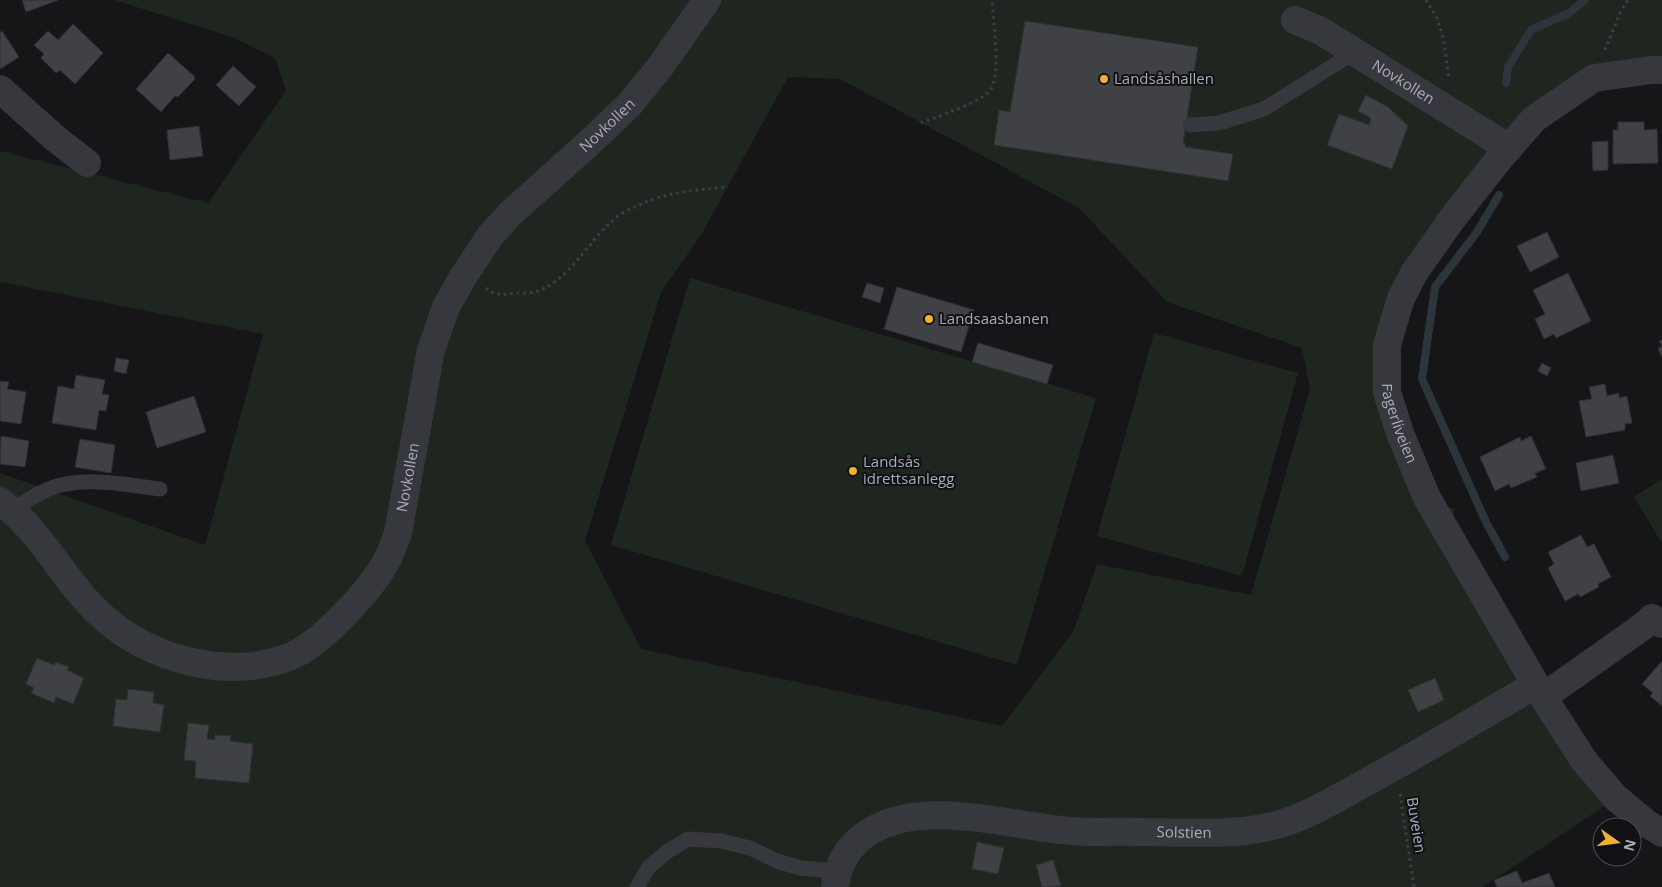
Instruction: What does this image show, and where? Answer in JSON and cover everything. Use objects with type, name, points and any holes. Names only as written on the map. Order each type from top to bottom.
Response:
[{"type":"street","name":"Novkollen","points":[[6,506],[28,526],[101,616],[134,640],[153,650],[202,664],[229,667],[256,666],[292,656],[322,637],[380,572],[389,558],[398,533],[431,350],[446,307],[468,269],[490,236],[511,213],[630,104],[660,68],[707,0]]},
{"type":"street","name":"Novkollen","points":[[1295,20],[1321,31],[1509,148]]},
{"type":"street","name":"Fagerliveien","points":[[1662,70],[1594,78],[1534,119],[1452,219],[1414,273],[1400,298],[1387,345],[1387,392],[1400,433],[1427,498],[1539,691],[1585,762],[1615,797],[1646,823],[1662,833]]},
{"type":"street","points":[[0,89],[56,139],[87,163]]},
{"type":"street","name":"Solstien","points":[[837,878],[851,846],[872,830],[902,818],[934,816],[971,818],[1071,831],[1231,832],[1269,827],[1311,812],[1539,691],[1659,616]]},
{"type":"lane","points":[[1190,125],[1219,123],[1264,109],[1355,52]]},
{"type":"lane","points":[[6,506],[49,489],[73,482],[160,489]]},
{"type":"lane","points":[[637,887],[649,868],[668,851],[688,839],[722,841],[750,848],[777,861],[800,868],[823,870],[837,878]]},
{"type":"path","points":[[921,123],[976,100],[991,89],[994,80],[996,57],[992,0]]},
{"type":"path","points":[[1426,0],[1437,18],[1444,42],[1452,92],[1451,112]]},
{"type":"path","points":[[1594,78],[1620,13],[1628,0]]},
{"type":"path","points":[[468,269],[490,292],[501,295],[534,292],[552,283],[568,270],[613,220],[634,207],[660,196],[687,190],[728,187]]},
{"type":"path","name":"Buveien","points":[[1395,767],[1414,887]]},
{"type":"shaded area","points":[[114,0],[1662,0],[1662,74],[1587,76],[1434,242],[1387,351],[1394,409],[1438,504],[1455,509],[1451,528],[1615,799],[1483,887],[0,887],[0,473],[205,545],[263,334],[0,282],[0,151],[208,203],[286,91],[275,58],[232,37]],"holes":[[[788,77],[840,79],[1079,208],[1167,302],[1302,348],[1310,389],[1251,595],[1097,564],[1073,632],[1002,726],[641,649],[585,541],[661,292],[701,235]]]},
{"type":"shaded area","name":"Landsås idrettsanlegg","points":[[690,278],[1096,398],[1017,665],[611,545]]},
{"type":"shaded area","points":[[1154,333],[1298,373],[1242,576],[1097,536]]},
{"type":"shaded area","points":[[1662,479],[1662,543],[1634,497]]},
{"type":"building","points":[[22,0],[58,0],[26,12]]},
{"type":"building","name":"Landsåshallen","points":[[1025,21],[1198,47],[1183,143],[1185,143],[1185,147],[1233,154],[1228,181],[994,145],[999,110],[1010,112]]},
{"type":"building","points":[[73,24],[103,53],[75,84],[60,70],[56,73],[41,58],[44,54],[34,45],[48,31],[58,40]]},
{"type":"building","points":[[2,31],[19,57],[0,69],[0,33]]},
{"type":"building","points":[[168,53],[195,79],[178,97],[175,96],[161,112],[136,89]]},
{"type":"building","points":[[233,66],[256,87],[239,106],[216,85]]},
{"type":"building","points":[[1366,95],[1388,107],[1408,126],[1392,169],[1327,145],[1339,114],[1369,125],[1371,118],[1358,111]]},
{"type":"building","points":[[1618,122],[1644,122],[1644,130],[1657,129],[1658,163],[1613,164],[1613,130],[1618,130]]},
{"type":"building","points":[[199,126],[203,156],[170,160],[167,130]]},
{"type":"building","points":[[1608,141],[1608,170],[1593,171],[1592,142]]},
{"type":"building","points":[[1547,232],[1559,257],[1530,272],[1517,246]]},
{"type":"building","points":[[1568,273],[1591,321],[1556,338],[1554,334],[1544,339],[1535,319],[1545,314],[1533,290]]},
{"type":"building","points":[[867,283],[884,288],[880,303],[862,297]]},
{"type":"building","name":"Landsaasbanen","points":[[897,287],[974,310],[961,352],[884,329]]},
{"type":"building","points":[[978,343],[1053,365],[1047,384],[972,362]]},
{"type":"building","points":[[1662,346],[1662,357],[1658,349]]},
{"type":"building","points":[[116,358],[129,360],[126,374],[114,371]]},
{"type":"building","points":[[1542,363],[1551,368],[1547,376],[1538,371]]},
{"type":"building","points":[[76,375],[105,380],[102,394],[109,395],[106,411],[99,410],[96,430],[52,423],[58,386],[74,389]]},
{"type":"building","points":[[0,381],[9,382],[7,389],[26,392],[21,424],[0,421]]},
{"type":"building","points":[[1605,384],[1607,396],[1619,393],[1619,398],[1627,396],[1632,423],[1625,424],[1625,430],[1586,437],[1579,401],[1592,399],[1589,387]]},
{"type":"building","points":[[194,396],[206,432],[157,448],[146,412]]},
{"type":"building","points":[[1,436],[29,441],[25,467],[0,464]]},
{"type":"building","points":[[1531,436],[1546,469],[1535,473],[1537,477],[1511,488],[1509,484],[1495,491],[1480,457],[1520,437],[1521,441]]},
{"type":"building","points":[[80,439],[115,445],[111,473],[75,467]]},
{"type":"building","points":[[1613,455],[1619,483],[1581,491],[1576,463]]},
{"type":"building","points":[[1581,535],[1587,547],[1594,544],[1611,577],[1598,584],[1599,587],[1580,597],[1578,594],[1565,601],[1548,568],[1554,564],[1548,552]]},
{"type":"building","points":[[37,658],[54,665],[56,662],[69,667],[67,670],[84,678],[73,704],[56,697],[54,703],[31,693],[34,688],[26,684]]},
{"type":"building","points":[[1661,662],[1662,706],[1650,696],[1653,693],[1642,684]]},
{"type":"building","points":[[1435,678],[1444,700],[1418,712],[1408,690]]},
{"type":"building","points":[[128,689],[154,692],[153,703],[164,705],[160,732],[113,726],[116,699],[127,700]]},
{"type":"building","points":[[188,723],[209,725],[207,739],[215,740],[215,735],[231,736],[230,741],[253,744],[249,783],[195,778],[196,761],[184,760]]},
{"type":"building","points":[[977,842],[1004,848],[998,874],[972,869]]},
{"type":"building","points":[[1053,860],[1061,886],[1042,887],[1036,865]]},
{"type":"building","points":[[1517,871],[1522,883],[1549,873],[1555,887],[1497,887],[1494,880]]},
{"type":"waterway","points":[[1506,83],[1508,67],[1531,30],[1569,13],[1585,0]]},
{"type":"waterway","points":[[1499,195],[1477,232],[1435,287],[1422,379],[1486,522],[1505,557]]},
{"type":"place","name":"Landsåshallen","points":[[1104,79]]},
{"type":"place","name":"Landsaasbanen","points":[[929,319]]},
{"type":"place","name":"Landsås idrettsanlegg","points":[[853,471]]}]
